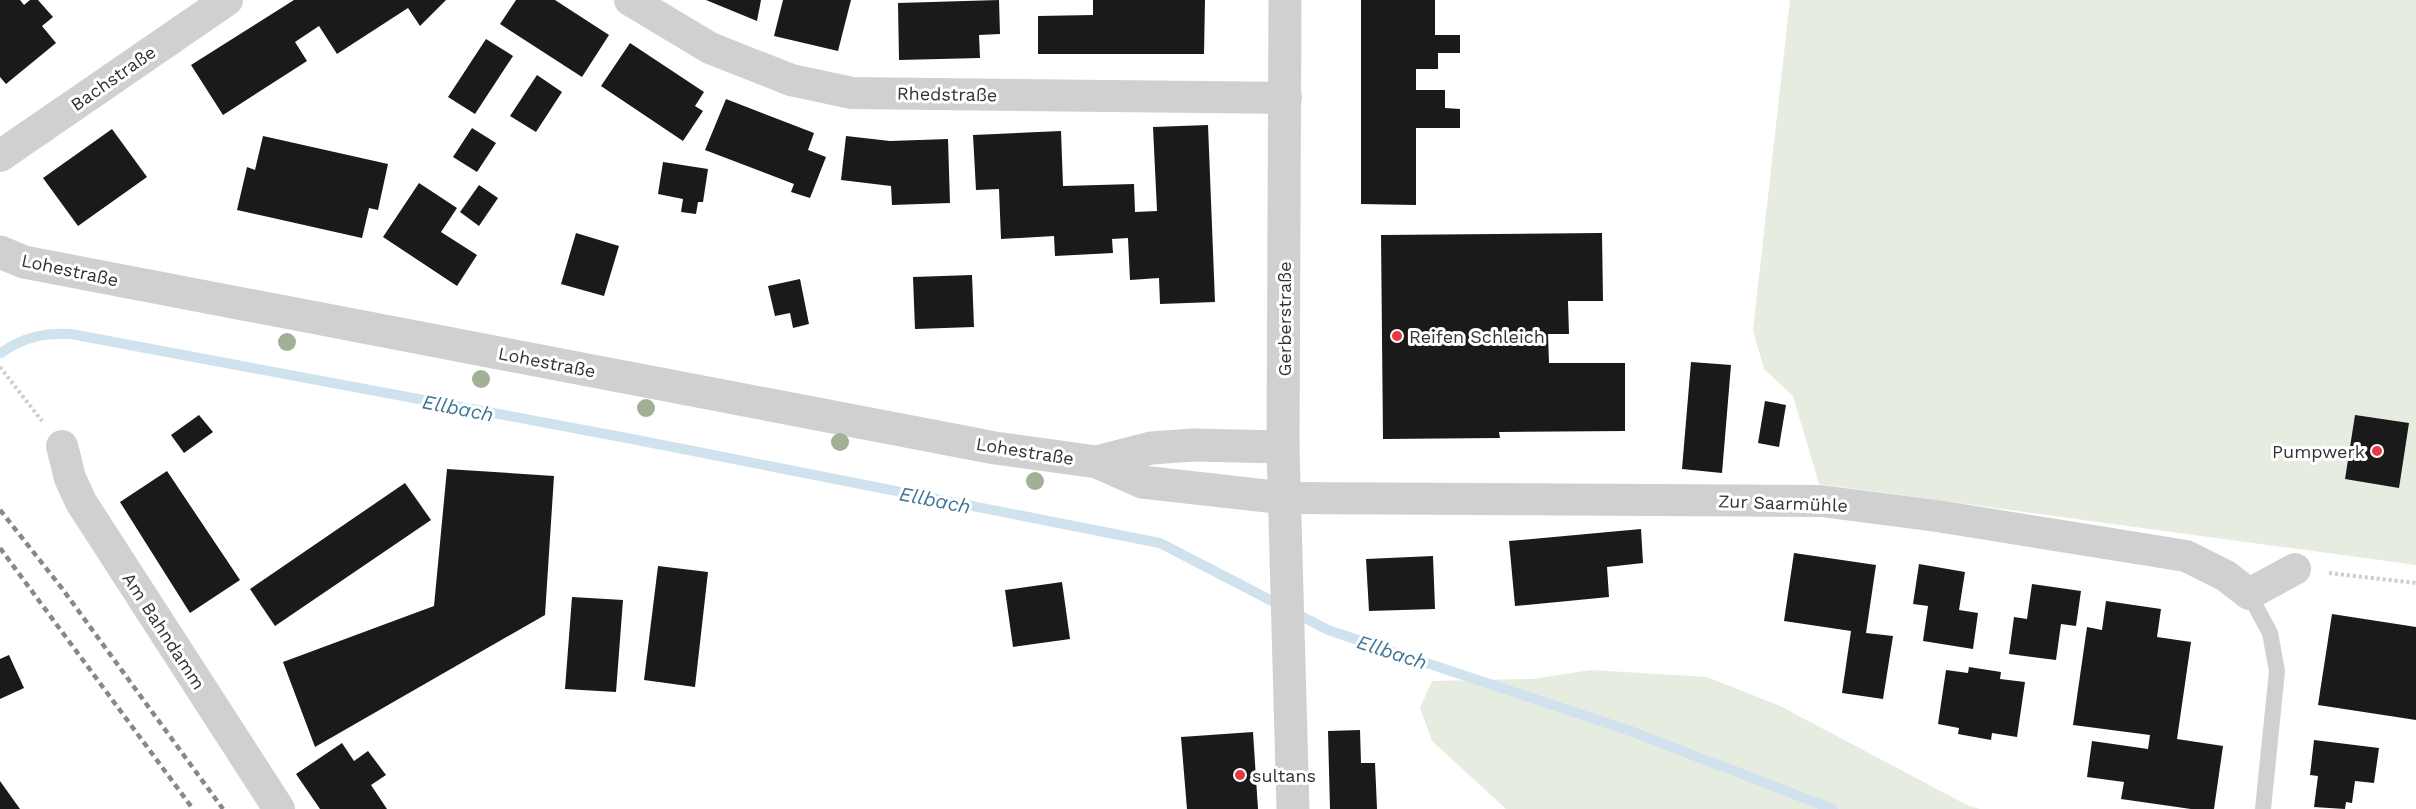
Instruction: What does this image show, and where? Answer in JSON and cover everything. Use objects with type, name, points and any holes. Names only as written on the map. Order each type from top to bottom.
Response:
[{"type":"street","name":"Bachstraße","points":[[0,156],[226,0]]},
{"type":"street","name":"Rhedstraße","points":[[630,0],[710,48],[791,80],[852,93],[1286,98]]},
{"type":"street","name":"Gerberstraße","points":[[1286,0],[1283,447],[1293,809]]},
{"type":"street","name":"Lohestraße","points":[[0,252],[24,262],[94,276],[995,448],[1097,462],[1142,482],[1284,498]]},
{"type":"street","name":"Lohestraße","points":[[1097,462],[1151,448],[1194,445],[1283,447]]},
{"type":"street","name":"Am Bahndamm","points":[[62,446],[70,478],[81,502],[279,809]]},
{"type":"street","name":"Zur Saarmühle","points":[[1284,498],[1821,501],[1971,521],[2186,556],[2226,576],[2249,594]]},
{"type":"street","points":[[2249,594],[2295,569]]},
{"type":"lane","points":[[2249,594],[2270,633],[2277,671],[2263,809]]},
{"type":"path","points":[[0,367],[62,446]]},
{"type":"path","points":[[2295,569],[2416,583]]},
{"type":"shaded area","points":[[1790,0],[2416,0],[2416,565],[1819,484],[1793,396],[1764,369],[1753,330]]},
{"type":"shaded area","points":[[1591,670],[1707,677],[1780,706],[1967,805],[1980,809],[1506,809],[1432,741],[1420,708],[1432,681],[1532,679]]},
{"type":"building","points":[[0,0],[20,0],[24,5],[30,0],[38,0],[53,17],[42,26],[56,43],[6,84],[0,77]]},
{"type":"building","points":[[294,0],[446,0],[420,26],[408,8],[337,54],[319,26],[295,42],[307,61],[223,115],[191,65]]},
{"type":"building","points":[[516,0],[555,0],[609,35],[582,77],[500,24]]},
{"type":"building","points":[[706,0],[761,0],[757,21]]},
{"type":"building","points":[[783,0],[851,0],[838,51],[774,36]]},
{"type":"building","points":[[999,0],[1000,34],[979,35],[980,58],[899,60],[898,3]]},
{"type":"building","points":[[1093,0],[1205,0],[1204,54],[1038,54],[1038,16],[1093,15]]},
{"type":"building","points":[[1361,0],[1435,0],[1435,35],[1460,35],[1460,53],[1438,53],[1438,69],[1416,69],[1416,90],[1445,90],[1445,108],[1460,109],[1460,128],[1416,128],[1416,205],[1361,204]]},
{"type":"building","points":[[486,39],[513,56],[475,114],[448,97]]},
{"type":"building","points":[[630,43],[704,92],[695,106],[703,111],[683,141],[601,86]]},
{"type":"building","points":[[537,75],[562,92],[536,132],[510,116]]},
{"type":"building","points":[[726,99],[814,133],[808,150],[826,157],[810,198],[791,192],[794,184],[705,150]]},
{"type":"building","points":[[1208,125],[1215,302],[1160,304],[1159,278],[1130,280],[1128,238],[1112,239],[1113,253],[1055,256],[1054,236],[1001,239],[999,189],[976,190],[973,135],[1061,131],[1063,186],[1134,184],[1135,212],[1157,211],[1153,127]]},
{"type":"building","points":[[472,128],[496,143],[477,172],[453,157]]},
{"type":"building","points":[[112,129],[147,177],[78,226],[43,178]]},
{"type":"building","points":[[263,136],[388,164],[378,210],[369,208],[362,238],[237,210],[247,167],[255,170]]},
{"type":"building","points":[[846,136],[890,141],[948,139],[950,203],[892,205],[891,186],[841,180]]},
{"type":"building","points":[[663,162],[708,169],[703,202],[698,202],[696,214],[681,212],[683,199],[658,194]]},
{"type":"building","points":[[419,183],[457,208],[441,232],[477,255],[457,286],[383,237]]},
{"type":"building","points":[[479,185],[498,198],[479,226],[460,212]]},
{"type":"building","points":[[576,233],[619,246],[604,296],[561,284]]},
{"type":"building","points":[[1602,233],[1603,301],[1568,301],[1569,334],[1548,334],[1549,363],[1625,363],[1625,431],[1499,432],[1500,438],[1383,439],[1381,235]]},
{"type":"building","points":[[972,275],[974,327],[915,329],[913,277]]},
{"type":"building","points":[[800,279],[809,324],[793,328],[790,313],[775,316],[768,286]]},
{"type":"building","points":[[1691,362],[1731,365],[1722,473],[1682,469]]},
{"type":"building","points":[[1765,401],[1786,405],[1779,447],[1758,443]]},
{"type":"building","points":[[199,415],[213,432],[184,453],[171,435]]},
{"type":"building","name":"Pumpwerk","points":[[2355,415],[2409,423],[2399,488],[2345,479]]},
{"type":"building","points":[[447,469],[554,476],[545,615],[315,747],[283,662],[434,606]]},
{"type":"building","points":[[167,471],[240,580],[190,613],[120,502]]},
{"type":"building","points":[[405,483],[431,520],[275,626],[250,589]]},
{"type":"building","points":[[1641,529],[1643,563],[1607,567],[1609,597],[1515,606],[1509,541]]},
{"type":"building","points":[[1794,553],[1876,565],[1866,633],[1893,636],[1883,699],[1842,693],[1851,631],[1784,621]]},
{"type":"building","points":[[1433,556],[1435,609],[1369,611],[1366,559]]},
{"type":"building","points":[[1919,564],[1965,572],[1959,610],[1978,613],[1973,649],[1923,641],[1928,606],[1913,604]]},
{"type":"building","points":[[658,566],[708,572],[695,687],[644,680]]},
{"type":"building","points":[[1062,582],[1070,639],[1013,647],[1005,590]]},
{"type":"building","points":[[2032,584],[2081,591],[2076,626],[2061,624],[2056,660],[2009,654],[2014,617],[2027,619]]},
{"type":"building","points":[[572,597],[623,600],[616,692],[565,689]]},
{"type":"building","points":[[2106,601],[2161,609],[2157,637],[2191,642],[2177,739],[2223,746],[2214,809],[2191,809],[2121,799],[2124,782],[2087,777],[2092,741],[2148,749],[2150,735],[2073,725],[2087,627],[2102,630]]},
{"type":"building","points":[[2332,614],[2416,627],[2416,720],[2318,705]]},
{"type":"building","points":[[9,655],[24,688],[0,699],[0,659]]},
{"type":"building","points":[[1969,667],[2001,672],[2000,679],[2025,682],[2017,737],[1992,733],[1991,740],[1958,734],[1959,728],[1938,724],[1946,670],[1968,673]]},
{"type":"building","points":[[1360,730],[1361,763],[1375,763],[1377,809],[1330,809],[1328,731]]},
{"type":"building","points":[[1253,732],[1258,809],[1187,809],[1181,737]]},
{"type":"building","points":[[2314,740],[2379,748],[2374,783],[2355,781],[2352,803],[2346,802],[2345,809],[2314,807],[2318,776],[2310,775]]},
{"type":"building","points":[[342,743],[354,761],[368,751],[386,775],[371,785],[387,809],[320,809],[296,774]]},
{"type":"building","points":[[0,781],[20,809],[0,809]]},
{"type":"waterway","name":"Ellbach","points":[[1,353],[17,343],[34,337],[71,334],[627,438],[1160,543],[1328,630],[1630,731],[1833,809]]},
{"type":"railway","points":[[0,510],[61,587],[223,809]]},
{"type":"railway","points":[[0,548],[193,809]]},
{"type":"place","name":"Reifen Schleich","points":[[1397,336]]},
{"type":"place","name":"Pumpwerk","points":[[2377,451]]},
{"type":"place","name":"sultans","points":[[1240,775]]}]
